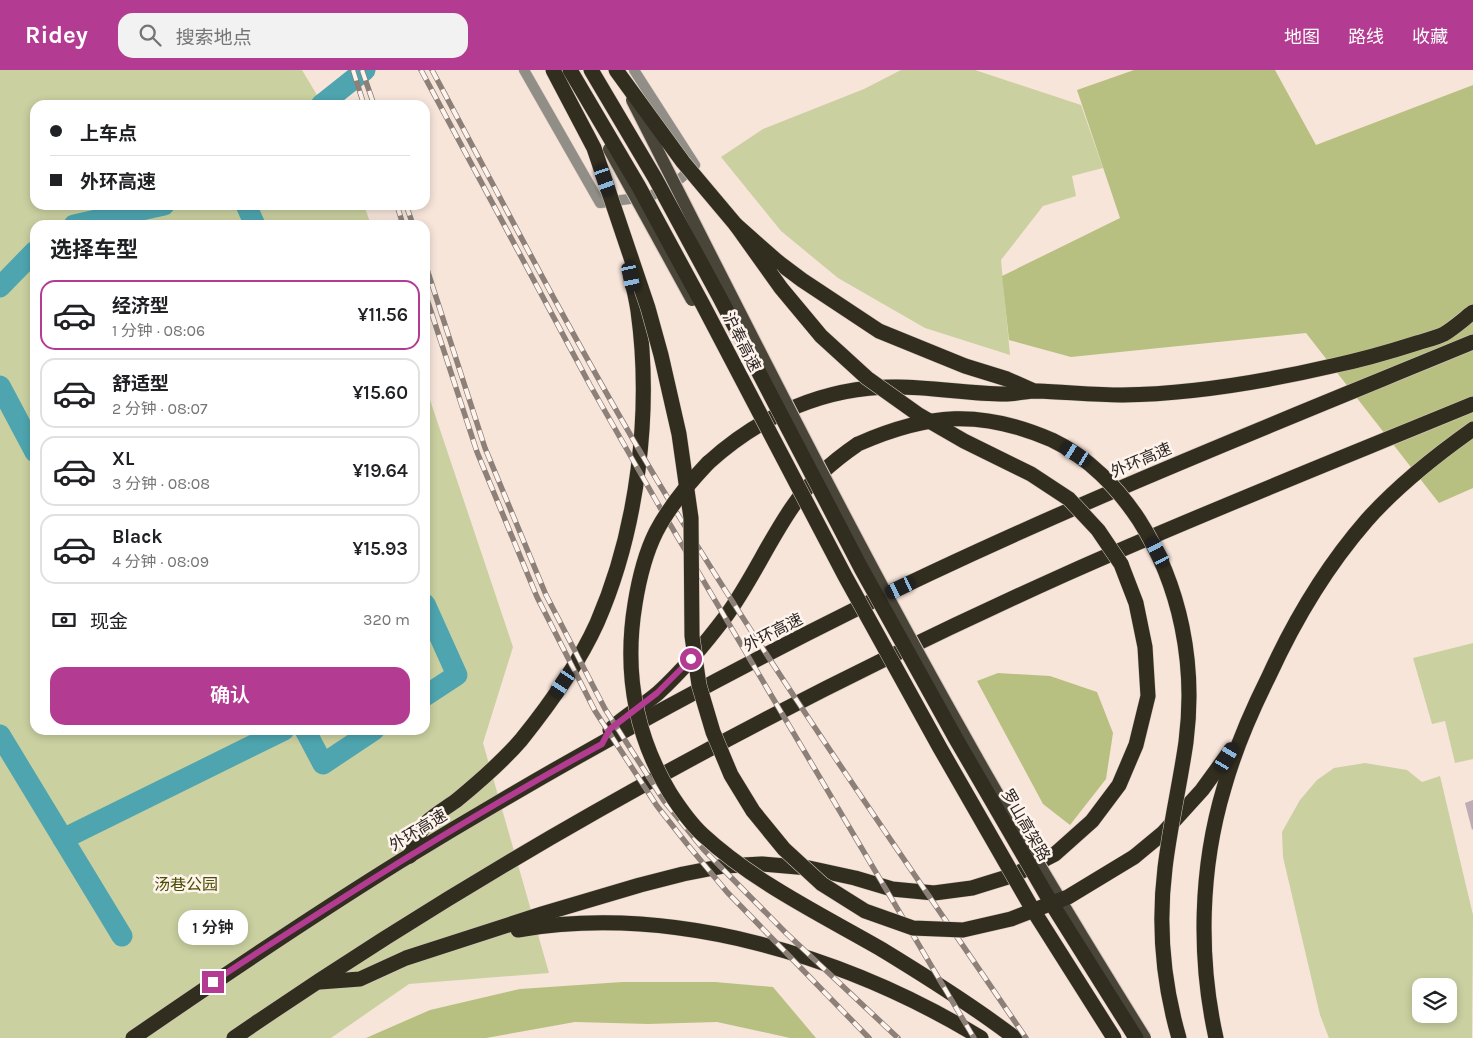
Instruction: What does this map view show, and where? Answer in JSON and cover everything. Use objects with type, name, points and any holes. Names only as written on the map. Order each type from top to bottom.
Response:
[{"type":"highway","points":[[553,70],[594,148],[656,336],[679,434],[691,518],[692,636],[699,686],[713,732],[731,775],[753,811],[784,849],[822,884],[865,911],[913,928],[962,930],[1011,919],[1068,897],[1134,857],[1163,834],[1202,790],[1227,757],[1246,725]]},
{"type":"highway","name":"沪奉高速","points":[[570,70],[639,187],[877,634],[940,748],[1033,910],[1114,1038]]},
{"type":"highway","name":"沪奉高速","points":[[591,70],[655,178],[893,625]]},
{"type":"highway","points":[[318,982],[360,979],[406,958],[598,897],[683,874],[724,866],[762,864],[809,868],[855,878],[892,889],[934,893],[972,888],[1014,875],[1055,854],[1092,821],[1119,785],[1136,745],[1148,696],[1145,647],[1136,603],[1121,564],[1098,530],[1069,499],[1031,474],[919,415],[867,378],[821,336],[781,288],[736,225],[683,162],[616,70]]},
{"type":"highway","points":[[736,225],[778,262],[802,280],[879,332],[965,366],[1007,379],[1036,391]]},
{"type":"highway","points":[[410,856],[426,822],[475,786],[513,748],[548,705],[578,658],[597,623],[616,572],[630,513],[642,440],[642,358],[638,310],[621,228]]},
{"type":"highway","points":[[1015,1038],[937,983],[761,879],[736,862],[702,834],[678,806],[659,774],[644,738],[634,696],[630,666],[631,627],[644,561],[656,532],[670,508],[686,486],[726,446],[764,421],[784,411],[808,401],[843,392],[864,388],[892,387],[1006,394],[1036,391],[1077,394],[1122,394],[1171,393],[1223,387],[1284,377],[1344,364],[1397,349],[1444,334],[1473,312]]},
{"type":"highway","points":[[1444,334],[1473,337]]},
{"type":"highway","name":"外环高速","points":[[132,1038],[232,969],[488,808],[761,658],[854,610],[956,561],[1137,480],[1473,342]]},
{"type":"highway","points":[[234,1038],[430,911],[607,806],[718,745],[874,665],[972,617],[1125,548],[1473,404]]},
{"type":"highway","points":[[602,744],[610,729],[657,693],[703,646],[741,594],[799,497],[837,458],[858,444],[881,433],[905,425],[950,418],[993,421],[1036,433],[1057,443],[1093,467],[1123,498],[1147,533],[1164,565],[1174,592],[1185,640],[1189,681],[1189,714],[1169,836],[1162,912],[1166,977],[1178,1038]]},
{"type":"highway","points":[[1216,1038],[1207,986],[1204,944],[1208,866],[1213,830],[1224,788],[1246,725],[1277,657],[1298,617],[1318,583],[1341,550],[1395,491],[1473,429]]},
{"type":"highway","name":"罗山高架路","points":[[893,625],[956,740],[1050,901],[1136,1038]]},
{"type":"highway","points":[[454,943],[528,928],[594,923],[661,926],[709,933],[755,943],[844,970],[899,993],[946,1017],[981,1038]]},
{"type":"main road","points":[[565,70],[696,307],[932,750],[1031,919],[1106,1038]]},
{"type":"main road","points":[[616,70],[800,432],[963,734],[1058,898],[1145,1038]]},
{"type":"street","points":[[525,72],[600,204],[652,196],[681,178],[696,165],[634,70]]},
{"type":"green space","name":"汤巷公园","points":[[0,70],[302,70],[320,100],[30,100],[30,210],[366,210],[369,220],[30,220],[30,735],[430,735],[430,400],[513,647],[483,743],[549,973],[409,984],[331,1038],[0,1038]]},
{"type":"green space","points":[[901,70],[975,70],[1081,105],[1103,168],[1072,176],[1076,196],[1043,206],[1001,260],[1010,355],[925,328],[838,278],[781,231],[721,157],[763,129],[864,89]]},
{"type":"green space","points":[[1134,70],[1275,70],[1316,145],[1473,85],[1473,488],[1439,503],[1306,333],[1071,357],[1009,340],[1002,276],[1120,218],[1077,90]]},
{"type":"green space","points":[[1473,643],[1473,759],[1455,763],[1445,721],[1432,724],[1413,658]]},
{"type":"green space","points":[[998,673],[1050,676],[1097,692],[1113,733],[1106,779],[1070,825],[1043,804],[977,681]]},
{"type":"green space","points":[[1365,763],[1407,770],[1422,782],[1440,776],[1473,915],[1472,1038],[1329,1038],[1320,1015],[1283,857],[1282,832],[1300,800],[1317,780],[1334,768]]},
{"type":"green space","points":[[622,982],[715,982],[773,987],[816,1038],[790,1038],[717,1022],[648,1024],[575,1022],[486,1038],[366,1038],[430,1010],[520,989]]},
{"type":"building","points":[[1473,800],[1473,829],[1472,830],[1465,803]]},
{"type":"waterway","points":[[327,100],[365,70]]},
{"type":"waterway","points":[[96,220],[142,210]]},
{"type":"waterway","points":[[248,210],[253,220]]},
{"type":"waterway","points":[[0,287],[30,256]]},
{"type":"waterway","points":[[0,386],[30,443]]},
{"type":"waterway","points":[[430,615],[457,675],[430,693]]},
{"type":"waterway","points":[[0,735],[122,936]]},
{"type":"waterway","points":[[63,839],[274,735]]},
{"type":"waterway","points":[[308,735],[323,764],[366,735]]},
{"type":"railway","points":[[353,70],[362,100]]},
{"type":"railway","points":[[362,70],[372,100]]},
{"type":"railway","points":[[421,70],[590,385],[658,504],[974,1038]]},
{"type":"railway","points":[[432,70],[577,340],[669,500],[799,704],[1026,1038]]},
{"type":"railway","points":[[398,210],[402,220]]},
{"type":"railway","points":[[408,210],[411,220]]},
{"type":"railway","points":[[430,278],[485,448],[546,595],[605,709],[664,801],[704,850],[786,933],[898,1038]]},
{"type":"railway","points":[[430,308],[477,452],[537,597],[595,711],[657,806],[727,892],[869,1038]]},
{"type":"route","points":[[213,982],[399,862],[578,756],[602,744],[610,729],[657,693],[691,659]]}]
